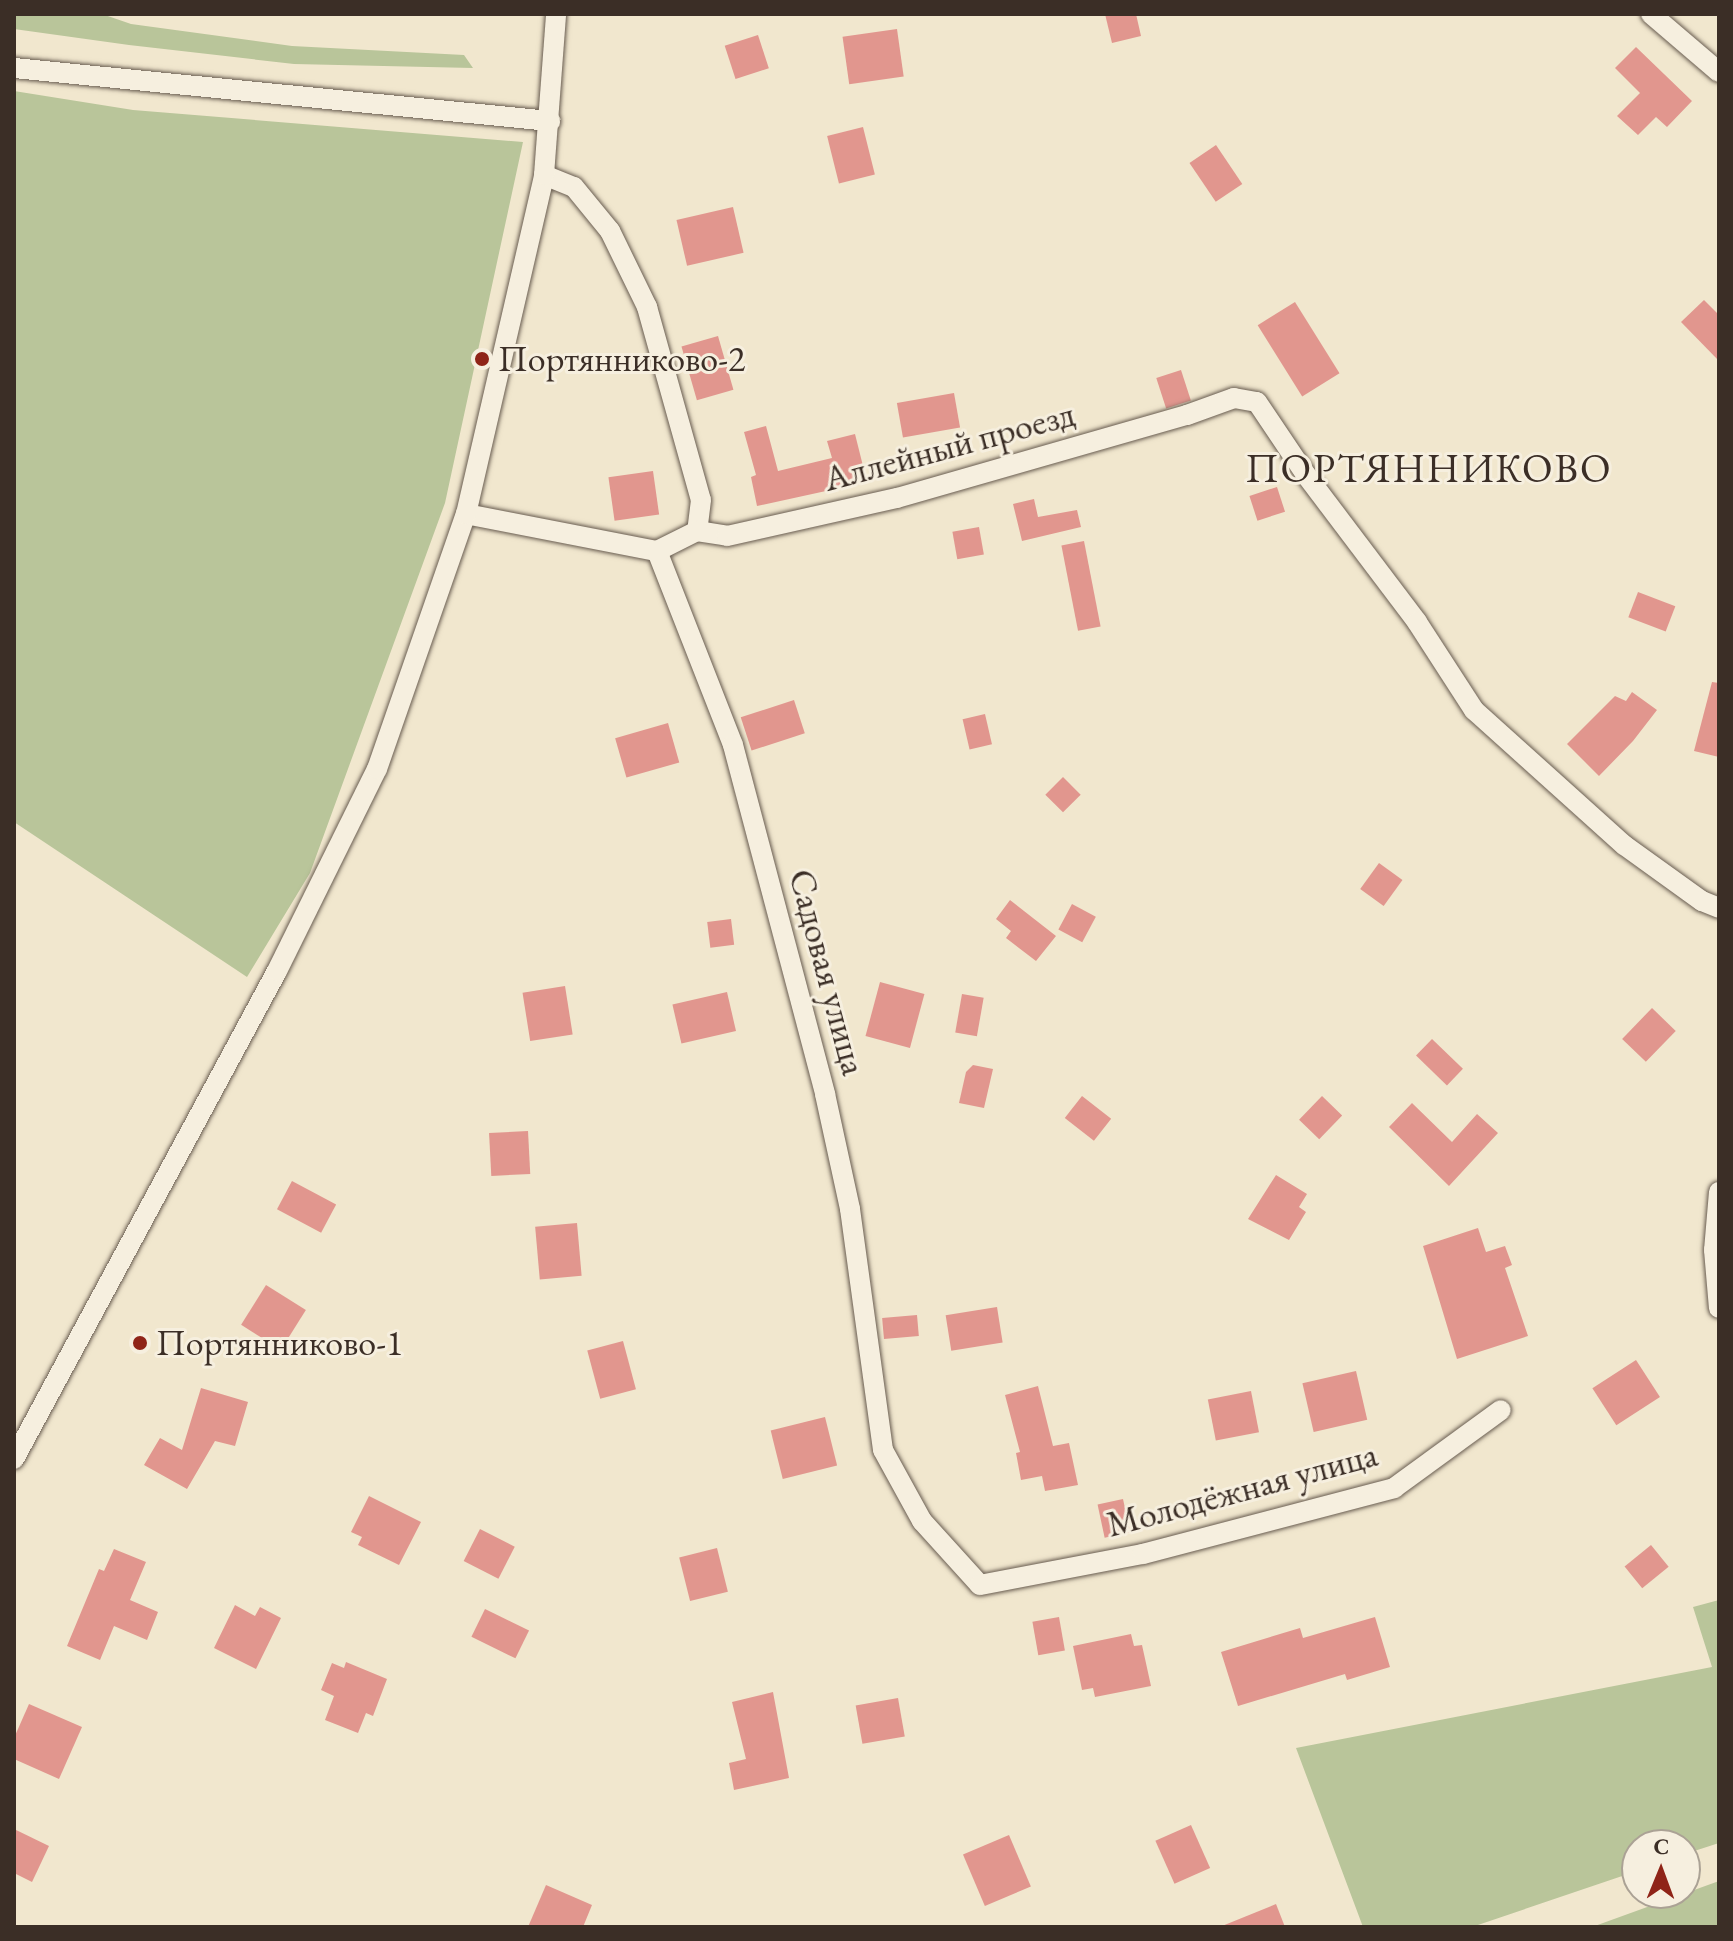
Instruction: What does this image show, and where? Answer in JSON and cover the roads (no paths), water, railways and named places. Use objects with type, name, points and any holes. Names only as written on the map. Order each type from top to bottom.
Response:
[{"type":"street","points":[[14,1459],[277,971],[377,769],[466,514],[544,175],[556,14]]},
{"type":"street","points":[[1651,14],[1719,72]]},
{"type":"street","points":[[14,68],[550,121]]},
{"type":"street","points":[[466,514],[657,551],[697,531],[701,500],[647,307],[610,231],[574,187],[544,175]]},
{"type":"street","name":"Аллейный проезд","points":[[697,531],[727,536],[897,498],[1128,433],[1234,398],[1257,402],[1306,475],[1417,622],[1474,710],[1624,845],[1702,901],[1719,908]]},
{"type":"street","name":"Садовая улица","points":[[657,551],[733,745],[825,1094],[850,1209],[883,1450],[922,1521],[980,1585]]},
{"type":"street","points":[[1719,1192],[1714,1250],[1719,1308]]},
{"type":"street","name":"Молодёжная улица","points":[[980,1585],[1143,1554],[1394,1488],[1501,1410]]},
{"type":"place","name":"Портянниково-2","points":[[482,359]]},
{"type":"place","name":"Портянниково-1","points":[[140,1343]]},
{"type":"district","name":"ПОРТЯННИКОВО","points":[[1429,468]]}]
